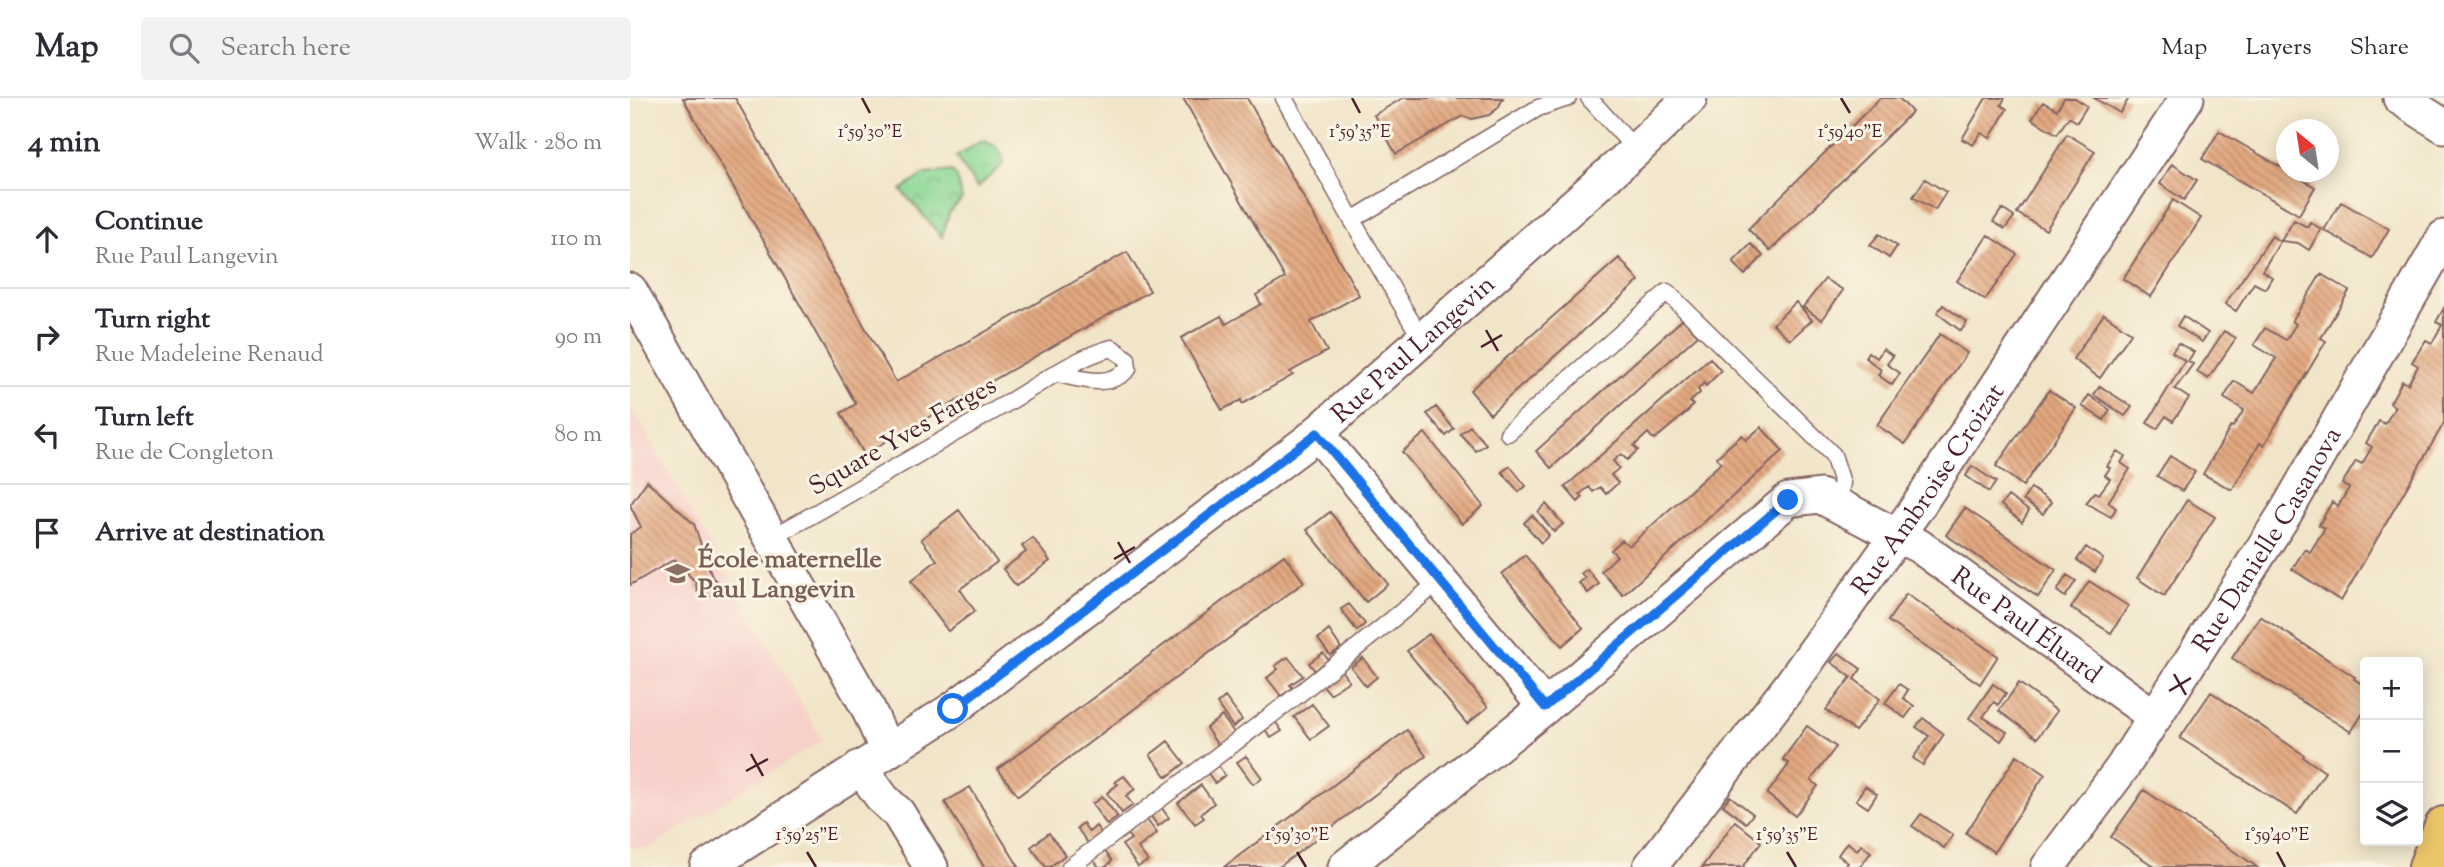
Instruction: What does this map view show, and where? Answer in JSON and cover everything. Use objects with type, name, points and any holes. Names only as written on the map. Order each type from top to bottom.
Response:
[{"type":"street","name":"Rue Paul Langevin","points":[[706,867],[953,709],[1317,433],[1636,150],[1690,98]]},
{"type":"street","name":"Rue Ambroise Croizat","points":[[1650,867],[1789,687],[1897,536],[2187,98]]},
{"type":"street","points":[[2400,98],[2444,125]]},
{"type":"street","name":"Rue Danielle Casanova","points":[[2048,867],[2122,768],[2286,512],[2444,237]]},
{"type":"street","points":[[630,290],[867,706],[883,799],[898,813],[931,867]]},
{"type":"street","points":[[1317,433],[1545,707]]},
{"type":"street","points":[[1345,867],[1545,707],[1788,500],[1820,496],[1837,503]]},
{"type":"street","name":"Rue Paul Éluard","points":[[1837,503],[1919,546],[2155,717]]},
{"type":"lane","points":[[1284,98],[1422,340]]},
{"type":"lane","points":[[1352,220],[1538,108],[1568,98]]},
{"type":"lane","points":[[1589,98],[1636,150]]},
{"type":"lane","points":[[1508,433],[1667,292],[1833,455],[1842,483],[1837,503]]},
{"type":"lane","name":"Square Yves Farges","points":[[771,538],[1058,374]]},
{"type":"lane","points":[[1070,867],[1294,698],[1440,581]]},
{"type":"shaded area","name":"École maternelle Paul Langevin","points":[[630,405],[822,740],[649,849],[634,848],[630,845]]},
{"type":"green space","points":[[981,141],[997,148],[1002,155],[1003,164],[977,188],[956,157]]},
{"type":"green space","points":[[951,171],[957,177],[962,199],[949,213],[942,237],[901,190],[925,174]]},
{"type":"building","points":[[683,98],[735,98],[896,382],[1127,252],[1150,291],[864,454],[841,413],[856,404]]},
{"type":"building","points":[[1183,98],[1247,98],[1359,295],[1311,322],[1327,351],[1290,372],[1293,375],[1242,404],[1241,400],[1222,410],[1181,338],[1221,316],[1226,324],[1261,304],[1256,295],[1285,278]]},
{"type":"building","points":[[1403,98],[1503,98],[1498,108],[1489,115],[1472,119],[1463,116],[1396,154],[1374,115]]},
{"type":"building","points":[[1880,98],[1899,98],[1912,112],[1770,251],[1748,229]]},
{"type":"building","points":[[1986,98],[2005,98],[2001,105],[2007,109],[1990,138],[1981,133],[1973,145],[1962,139]]},
{"type":"building","points":[[2064,98],[2075,98],[2087,106],[2077,122],[2069,117],[2057,134],[2032,119],[2043,102],[2057,110]]},
{"type":"building","points":[[2094,98],[2129,98],[2120,113]]},
{"type":"building","points":[[2219,131],[2276,164],[2276,182],[2306,182],[2315,187],[2299,215],[2202,159]]},
{"type":"building","points":[[2067,134],[2095,151],[2046,230],[2017,213]]},
{"type":"building","points":[[2172,164],[2197,180],[2184,200],[2160,184]]},
{"type":"building","points":[[1925,179],[1946,192],[1935,210],[1913,197]]},
{"type":"building","points":[[2173,200],[2201,218],[2151,297],[2123,279]]},
{"type":"building","points":[[2341,202],[2389,229],[2372,258],[2324,230]]},
{"type":"building","points":[[2002,209],[2014,217],[2005,229],[1993,222]]},
{"type":"building","points":[[2294,220],[2307,227],[2310,222],[2321,229],[2309,250],[2298,243],[2281,241]]},
{"type":"building","points":[[1879,234],[1897,246],[1889,258],[1870,245]]},
{"type":"building","points":[[1988,235],[2017,254],[1985,300],[1957,281]]},
{"type":"building","points":[[2272,236],[2280,242],[2262,271],[2272,277],[2265,289],[2254,283],[2236,311],[2225,304]]},
{"type":"building","points":[[1751,244],[1763,256],[1745,275],[1733,262]]},
{"type":"building","points":[[1619,258],[1639,281],[1490,414],[1470,390]]},
{"type":"building","points":[[2321,274],[2349,291],[2321,338],[2326,341],[2264,445],[2260,443],[2232,490],[2203,474],[2231,426],[2233,427],[2244,410],[2224,398],[2234,381],[2254,393],[2276,358],[2254,345],[2265,328],[2286,340],[2296,324],[2292,321]]},
{"type":"building","points":[[1825,279],[1843,290],[1822,320],[1803,307]]},
{"type":"building","points":[[1796,302],[1812,320],[1790,340],[1773,324]]},
{"type":"building","points":[[1943,305],[1967,322],[1961,331],[1937,313]]},
{"type":"building","points":[[2444,308],[2444,423],[2341,601],[2292,569],[2305,549],[2310,552],[2325,528],[2319,525],[2332,502],[2338,506],[2349,488],[2342,484],[2356,461],[2362,464],[2372,447],[2366,443],[2379,421],[2385,424],[2395,407],[2390,403],[2402,381],[2408,384],[2418,366],[2412,362],[2426,340],[2432,343],[2442,325],[2436,322]]},
{"type":"building","points":[[2104,314],[2131,333],[2100,378],[2073,359]]},
{"type":"building","points":[[2183,316],[2208,333],[2202,342],[2177,326]]},
{"type":"building","points":[[1683,319],[1698,335],[1551,468],[1536,451]]},
{"type":"building","points":[[2224,331],[2236,338],[2208,379],[2197,372]]},
{"type":"building","points":[[1940,334],[1967,353],[1905,444],[1877,425]]},
{"type":"building","points":[[2178,343],[2194,352],[2188,361],[2193,364],[2175,389],[2189,398],[2173,421],[2166,416],[2157,429],[2147,423],[2185,361],[2172,352]]},
{"type":"building","points":[[1883,349],[1893,356],[1887,364],[1900,373],[1892,385],[1878,375],[1881,370],[1865,357],[1868,352],[1877,358]]},
{"type":"building","points":[[1710,358],[1721,371],[1706,386],[1704,383],[1698,389],[1700,393],[1690,402],[1693,405],[1688,411],[1654,440],[1648,433],[1634,446],[1638,450],[1627,460],[1621,454],[1613,461],[1619,468],[1611,475],[1618,483],[1606,494],[1600,487],[1593,492],[1589,487],[1580,494],[1583,497],[1578,502],[1565,487]]},
{"type":"building","points":[[2100,386],[2132,407],[2125,416],[2094,395]]},
{"type":"building","points":[[2049,390],[2076,408],[2023,486],[1996,466]]},
{"type":"building","points":[[2089,395],[2110,410],[2104,420],[2082,406]]},
{"type":"building","points":[[1436,407],[1454,429],[1446,436],[1427,414]]},
{"type":"building","points":[[1470,426],[1486,444],[1476,451],[1460,434]]},
{"type":"building","points":[[1761,427],[1783,451],[1623,595],[1601,571],[1617,556],[1611,550],[1622,540],[1629,546],[1721,463],[1717,457],[1729,446],[1742,435],[1746,440]]},
{"type":"building","points":[[1425,433],[1483,506],[1462,524],[1402,452]]},
{"type":"building","points":[[2117,451],[2125,456],[2121,463],[2130,469],[2108,502],[2116,508],[2111,517],[2086,503],[2095,492],[2099,494],[2110,479],[2105,475],[2110,468],[2107,466]]},
{"type":"building","points":[[2170,456],[2195,472],[2182,491],[2157,476]]},
{"type":"building","points":[[1510,466],[1526,486],[1519,492],[1502,472]]},
{"type":"building","points":[[1972,466],[1996,482],[1989,492],[1966,476]]},
{"type":"building","points":[[647,481],[694,524],[712,577],[717,582],[716,590],[711,595],[701,588],[697,591],[696,583],[675,559],[630,585],[630,534],[641,527],[630,505]]},
{"type":"building","points":[[2031,488],[2051,502],[2043,514],[2023,500]]},
{"type":"building","points":[[2008,496],[2029,511],[2022,522],[2001,505]]},
{"type":"building","points":[[2187,500],[2215,517],[2164,596],[2137,578]]},
{"type":"building","points":[[1546,504],[1563,524],[1554,532],[1538,512]]},
{"type":"building","points":[[1965,508],[2056,570],[2038,597],[1946,535]]},
{"type":"building","points":[[959,510],[997,562],[960,589],[975,611],[948,631],[911,581],[937,560],[921,539]]},
{"type":"building","points":[[1330,512],[1388,584],[1366,602],[1307,530]]},
{"type":"building","points":[[1532,515],[1549,535],[1541,543],[1524,523]]},
{"type":"building","points":[[1033,538],[1050,561],[1016,586],[1003,569],[1026,552],[1022,546]]},
{"type":"building","points":[[2086,547],[2103,559],[2095,572],[2077,560]]},
{"type":"building","points":[[1284,555],[1304,582],[1018,796],[998,769]]},
{"type":"building","points":[[1525,555],[1583,628],[1562,646],[1502,574]]},
{"type":"building","points":[[1587,569],[1599,584],[1588,593],[1579,583],[1585,578],[1581,573]]},
{"type":"building","points":[[2067,575],[2076,581],[2065,597],[2057,591]]},
{"type":"building","points":[[2089,581],[2128,606],[2111,633],[2071,608]]},
{"type":"building","points":[[1906,594],[1998,656],[1980,684],[1888,621]]},
{"type":"building","points":[[1349,604],[1365,624],[1357,631],[1341,609]]},
{"type":"building","points":[[2260,616],[2355,677],[2360,683],[2360,718],[2351,732],[2232,658]]},
{"type":"building","points":[[1329,630],[1341,648],[1330,655],[1318,639]]},
{"type":"building","points":[[1429,634],[1488,707],[1467,724],[1407,651]]},
{"type":"building","points":[[1323,653],[1330,662],[1316,672],[1309,663]]},
{"type":"building","points":[[1839,653],[1861,669],[1854,679],[1880,699],[1855,731],[1826,710],[1851,677],[1831,662]]},
{"type":"building","points":[[1288,657],[1303,676],[1290,685],[1293,688],[1281,696],[1267,678],[1278,669],[1275,666]]},
{"type":"building","points":[[1363,658],[1377,677],[1366,686],[1351,667]]},
{"type":"building","points":[[1340,669],[1349,681],[1330,694],[1321,683]]},
{"type":"building","points":[[2019,683],[2057,711],[2037,738],[1999,711]]},
{"type":"building","points":[[1899,684],[1908,690],[1903,698],[1914,706],[1905,718],[1885,703]]},
{"type":"building","points":[[1993,684],[2006,693],[1998,705],[1994,702],[1983,717],[2007,732],[2001,741],[1969,718]]},
{"type":"building","points":[[2211,692],[2325,772],[2297,814],[2180,738]]},
{"type":"building","points":[[1225,697],[1242,720],[1233,727],[1217,704]]},
{"type":"building","points":[[1312,704],[1329,726],[1311,739],[1294,717]]},
{"type":"building","points":[[1222,716],[1235,734],[1219,747],[1206,728]]},
{"type":"building","points":[[1923,718],[1944,734],[1923,765],[1913,758],[1929,736],[1916,727]]},
{"type":"building","points":[[1274,720],[1282,731],[1271,738],[1264,728]]},
{"type":"building","points":[[1807,726],[1836,747],[1811,780],[1818,786],[1795,816],[1767,794],[1789,764],[1783,759]]},
{"type":"building","points":[[1407,730],[1426,756],[1279,867],[1224,867]]},
{"type":"building","points":[[1168,741],[1185,763],[1167,777],[1150,755]]},
{"type":"building","points":[[2017,755],[2045,774],[1994,852],[1966,833]]},
{"type":"building","points":[[1246,756],[1262,778],[1253,784],[1237,762]]},
{"type":"building","points":[[1217,764],[1225,775],[1215,783],[1207,772]]},
{"type":"building","points":[[1124,776],[1135,789],[1126,796],[1133,805],[1122,813],[1107,793],[1118,784],[1115,782]]},
{"type":"building","points":[[1201,785],[1214,803],[1201,814],[1204,818],[1195,824],[1178,803]]},
{"type":"building","points":[[1865,786],[1877,794],[1868,808],[1856,800]]},
{"type":"building","points":[[970,787],[1019,867],[984,867],[945,802]]},
{"type":"building","points":[[2144,790],[2257,867],[2155,867],[2111,837]]},
{"type":"building","points":[[1730,796],[1753,814],[1746,823],[1723,805]]},
{"type":"building","points":[[1102,797],[1118,817],[1107,825],[1092,804]]},
{"type":"building","points":[[1161,807],[1169,818],[1158,826],[1150,815]]},
{"type":"building","points":[[1921,814],[1953,835],[1944,848],[1912,826]]},
{"type":"building","points":[[1146,819],[1157,833],[1138,848],[1148,861],[1138,867],[1122,845],[1131,839],[1127,834]]},
{"type":"building","points":[[1735,821],[1761,842],[1743,867],[1702,867]]},
{"type":"building","points":[[1083,823],[1089,832],[1096,826],[1103,836],[1090,846],[1077,828]]},
{"type":"building","points":[[1049,833],[1065,855],[1050,867],[1046,867],[1031,847]]},
{"type":"building","points":[[1847,842],[1857,850],[1861,845],[1871,852],[1860,867],[1845,867],[1848,863],[1838,855]]},
{"type":"building","points":[[1104,850],[1112,861],[1106,867],[1099,867],[1093,859]]},
{"type":"place","name":"École maternelle Paul Langevin","points":[[678,573]]},
{"type":"route","points":[[953,709],[1317,433],[1545,707],[1788,500]]}]
